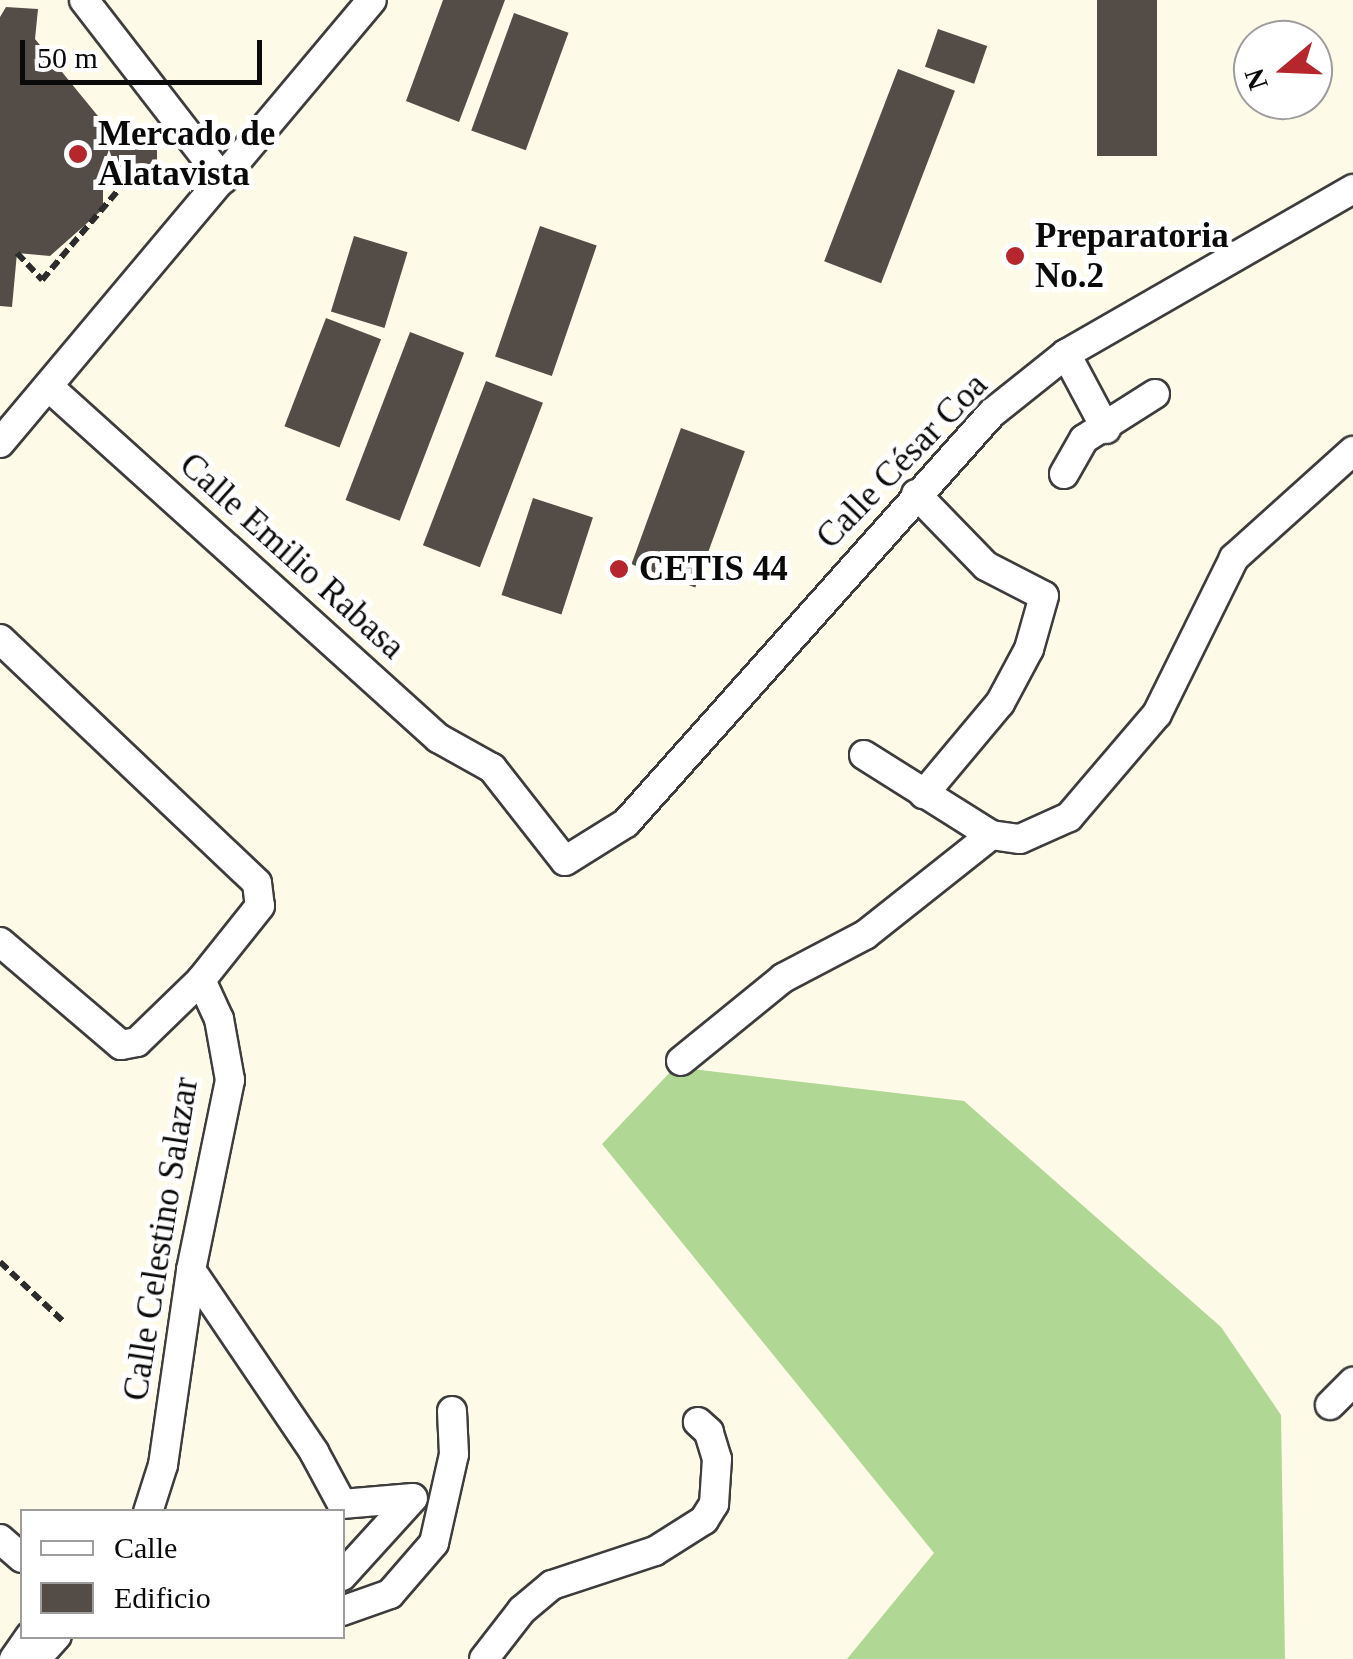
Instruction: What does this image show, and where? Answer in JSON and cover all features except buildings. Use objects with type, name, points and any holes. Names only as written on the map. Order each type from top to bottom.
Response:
[{"type":"street","points":[[84,0],[216,188]]},
{"type":"street","points":[[0,443],[372,0]]},
{"type":"street","name":"Calle César Coa","points":[[492,768],[566,860],[626,823],[992,413],[1066,354],[1353,188]]},
{"type":"street","points":[[1066,354],[1106,429]]},
{"type":"street","name":"Calle Emilio Rabasa","points":[[50,388],[438,738],[492,768]]},
{"type":"street","points":[[1064,474],[1084,440],[1155,394]]},
{"type":"street","points":[[864,754],[991,835],[1020,839],[1070,817],[1157,714],[1234,558],[1353,451]]},
{"type":"street","points":[[916,494],[986,566],[1044,596],[1029,650],[1000,703],[924,794]]},
{"type":"street","points":[[0,639],[257,883],[260,906],[201,980],[137,1042],[121,1045],[0,942]]},
{"type":"street","points":[[681,1061],[783,978],[865,936],[991,835]]},
{"type":"street","name":"Calle Celestino Salazar","points":[[149,1509],[163,1465],[191,1270],[230,1080],[219,1020],[201,980]]},
{"type":"street","points":[[191,1270],[314,1452],[342,1504],[413,1498],[345,1573]]},
{"type":"street","points":[[1330,1406],[1353,1382]]},
{"type":"street","points":[[345,1610],[390,1594],[434,1542],[452,1471],[452,1411]]},
{"type":"street","points":[[484,1659],[522,1610],[552,1585],[655,1550],[704,1520],[714,1504],[717,1459],[709,1432],[698,1422]]},
{"type":"street","points":[[0,1540],[20,1556]]},
{"type":"street","points":[[36,1659],[54,1639]]},
{"type":"path","points":[[103,175],[121,188]]},
{"type":"path","points":[[18,253],[42,280],[121,188],[181,179],[216,188]]},
{"type":"path","points":[[0,1262],[64,1322]]},
{"type":"green space","points":[[675,1067],[964,1101],[1221,1327],[1281,1415],[1285,1659],[847,1659],[934,1553],[602,1144]]},
{"type":"place","name":"Mercado de Alatavista","points":[[78,154]]},
{"type":"place","name":"Preparatoria No.2","points":[[1015,256]]},
{"type":"place","name":"CETIS 44","points":[[619,569]]}]
